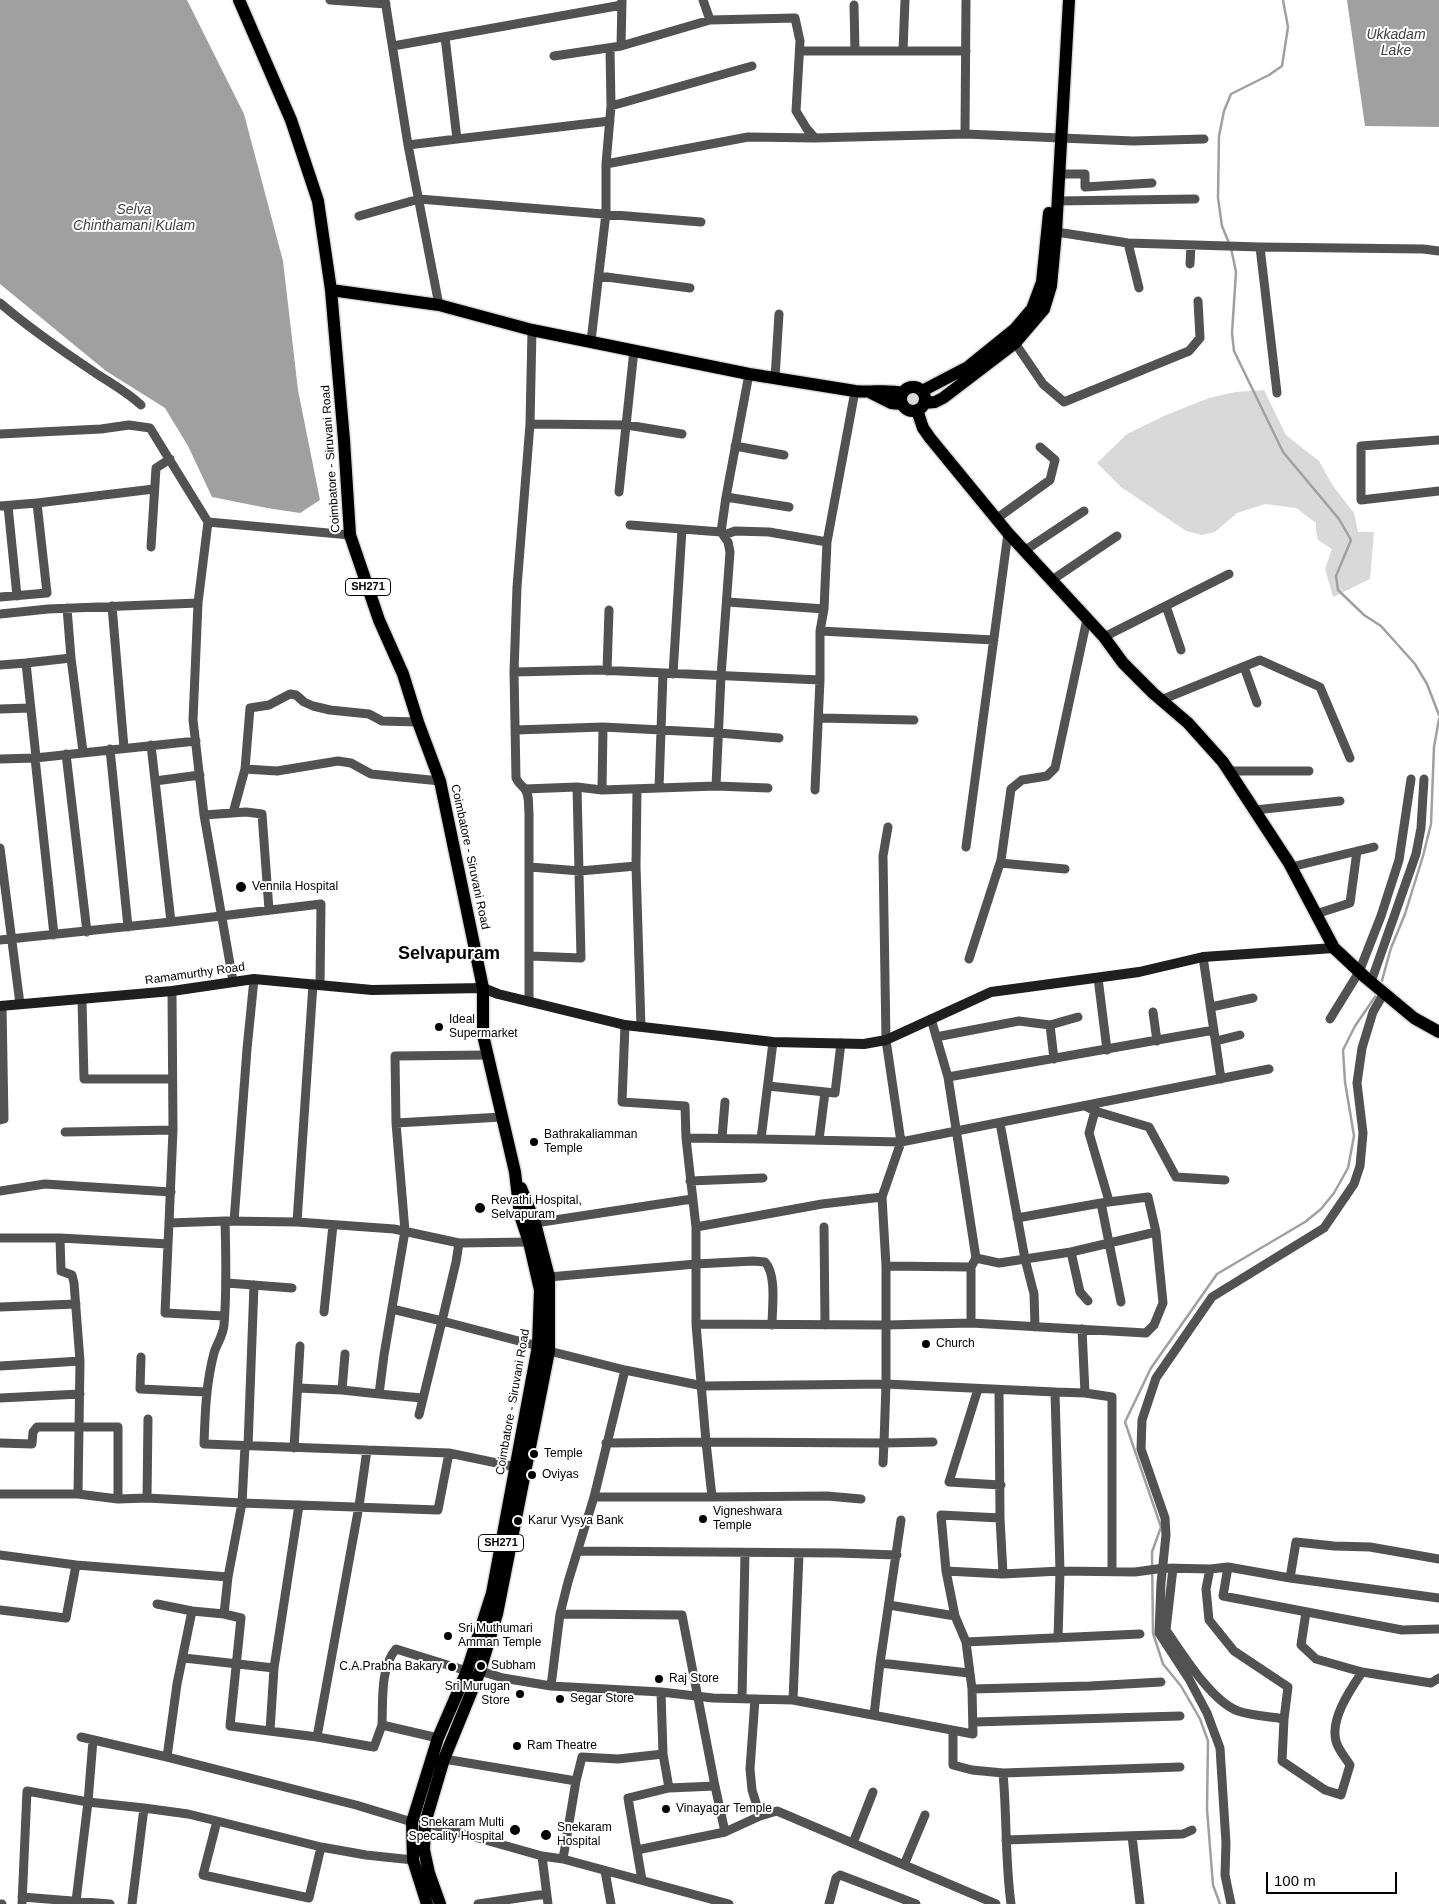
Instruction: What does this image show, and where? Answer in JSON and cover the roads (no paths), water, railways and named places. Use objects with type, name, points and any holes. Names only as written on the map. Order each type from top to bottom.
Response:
[{"type":"main road","name":"Coimbatore - Siruvani Road","points":[[239,0],[291,120],[318,201],[332,290],[350,535],[379,620],[403,674],[418,722],[440,781],[483,988],[483,1035],[515,1172],[520,1215],[529,1242],[540,1290],[544,1348],[516,1467],[492,1593],[474,1671],[438,1738],[418,1822],[412,1860],[427,1904]]},
{"type":"main road","points":[[921,401],[935,402],[942,398],[1015,343],[1044,309],[1051,286],[1061,0]]},
{"type":"main road","points":[[902,398],[906,410],[921,401],[1016,329],[1032,309],[1042,282],[1057,201],[1059,174],[1057,139],[1069,0]]},
{"type":"main road","points":[[332,290],[440,305],[532,330],[749,374],[871,393],[891,403],[902,398],[906,389],[914,387],[921,401],[923,428],[996,519],[1104,637],[1123,663],[1188,723],[1230,771],[1291,866],[1334,948],[1376,987],[1414,1018],[1439,1032]]},
{"type":"main road","points":[[483,988],[528,1002],[625,1025],[773,1042],[864,1044],[886,1040],[991,992],[1139,972],[1203,957],[1334,948]]},
{"type":"main road","name":"Ramamurthy Road","points":[[1,1006],[172,991],[254,979],[372,990],[483,988]]},
{"type":"main road","points":[[482,1015],[488,1004],[498,994]]},
{"type":"main road","points":[[440,1904],[429,1873],[418,1822],[444,1759],[474,1671],[498,1614],[544,1348],[549,1277],[535,1223],[515,1172]]},
{"type":"street","points":[[330,0],[386,2],[408,145],[440,305]]},
{"type":"street","points":[[703,0],[710,20]]},
{"type":"street","points":[[903,51],[905,0]]},
{"type":"street","points":[[965,134],[966,0]]},
{"type":"street","points":[[393,46],[622,2],[621,46]]},
{"type":"street","points":[[854,5],[855,51]]},
{"type":"street","points":[[554,56],[621,46],[710,20],[795,18],[800,41],[796,110],[807,129],[815,138]]},
{"type":"street","points":[[445,37],[457,138]]},
{"type":"street","points":[[591,342],[606,213],[606,164],[611,106],[610,48]]},
{"type":"street","points":[[800,51],[966,51]]},
{"type":"street","points":[[611,106],[752,66]]},
{"type":"street","points":[[408,145],[610,121]]},
{"type":"street","points":[[606,164],[748,137],[815,138],[965,134],[1133,141],[1204,139]]},
{"type":"street","points":[[1059,174],[1085,174],[1085,187],[1152,183]]},
{"type":"street","points":[[359,216],[419,199],[701,222]]},
{"type":"street","points":[[1057,201],[1195,199]]},
{"type":"street","points":[[1052,232],[1128,243],[1423,249],[1439,251]]},
{"type":"street","points":[[1128,243],[1138,288]]},
{"type":"street","points":[[1190,264],[1191,245]]},
{"type":"street","points":[[1260,247],[1277,393]]},
{"type":"street","points":[[599,276],[690,288]]},
{"type":"street","points":[[1015,343],[1043,384],[1064,402],[1189,351],[1200,338],[1198,301]]},
{"type":"street","points":[[0,303],[27,326],[108,382],[127,392],[141,406]]},
{"type":"street","points":[[775,378],[780,314]]},
{"type":"street","points":[[528,1002],[530,866],[528,795],[516,778],[514,672],[517,587],[530,424],[532,330]]},
{"type":"street","points":[[619,492],[634,350]]},
{"type":"street","points":[[716,786],[721,676],[728,602],[730,552],[728,542],[723,534],[726,497],[749,374]]},
{"type":"street","points":[[815,790],[819,718],[820,631],[824,609],[827,542],[855,391]]},
{"type":"street","points":[[530,424],[627,425],[682,434]]},
{"type":"street","points":[[0,434],[102,429],[129,425],[150,428],[208,522],[198,603],[193,720],[204,815],[233,981]]},
{"type":"street","points":[[1439,440],[1361,446],[1361,500],[1439,491]]},
{"type":"street","points":[[735,446],[784,455]]},
{"type":"street","points":[[996,519],[1050,480],[1055,460],[1040,447]]},
{"type":"street","points":[[151,547],[156,468],[170,459]]},
{"type":"street","points":[[17,596],[4,506],[154,489]]},
{"type":"street","points":[[726,497],[789,507]]},
{"type":"street","points":[[37,503],[48,609]]},
{"type":"street","points":[[1024,551],[1084,511]]},
{"type":"street","points":[[208,522],[350,535]]},
{"type":"street","points":[[630,525],[723,534],[735,530],[770,532],[827,542]]},
{"type":"street","points":[[673,674],[682,529]]},
{"type":"street","points":[[966,847],[1008,533]]},
{"type":"street","points":[[1052,580],[1117,536]]},
{"type":"street","points":[[1104,637],[1229,574]]},
{"type":"street","points":[[0,597],[47,593]]},
{"type":"street","points":[[728,602],[824,609]]},
{"type":"street","points":[[0,614],[48,609],[198,603]]},
{"type":"street","points":[[112,606],[124,748]]},
{"type":"street","points":[[1166,606],[1181,650]]},
{"type":"street","points":[[67,608],[71,658],[83,752]]},
{"type":"street","points":[[607,671],[609,610]]},
{"type":"street","points":[[969,959],[1000,863],[1011,789],[1022,780],[1047,776],[1055,768],[1087,619]]},
{"type":"street","points":[[820,631],[994,640]]},
{"type":"street","points":[[0,665],[71,658]]},
{"type":"street","points":[[1161,700],[1260,660],[1320,686],[1350,758]]},
{"type":"street","points":[[26,663],[54,935]]},
{"type":"street","points":[[1244,667],[1257,703]]},
{"type":"street","points":[[514,672],[607,671],[820,680]]},
{"type":"street","points":[[659,788],[663,673]]},
{"type":"street","points":[[233,813],[245,769],[250,708],[270,705],[290,694],[296,695],[304,702],[314,706],[330,710],[369,714],[382,721],[418,722]]},
{"type":"street","points":[[0,709],[30,708]]},
{"type":"street","points":[[819,718],[914,720]]},
{"type":"street","points":[[516,730],[603,727],[778,738]]},
{"type":"street","points":[[602,790],[603,727]]},
{"type":"street","points":[[0,759],[196,741]]},
{"type":"street","points":[[151,746],[171,922]]},
{"type":"street","points":[[110,749],[128,927]]},
{"type":"street","points":[[66,754],[87,932]]},
{"type":"street","points":[[245,769],[277,771],[338,761],[351,763],[371,774],[440,781]]},
{"type":"street","points":[[1230,771],[1309,771]]},
{"type":"street","points":[[155,781],[200,775]]},
{"type":"street","points":[[1284,1719],[1237,1710],[1213,1693],[1198,1676],[1166,1630],[1168,1568],[1165,1518],[1142,1449],[1142,1420],[1156,1378],[1212,1297],[1324,1228],[1354,1184],[1360,1166],[1363,1134],[1357,1083],[1362,1048],[1373,1012],[1376,987],[1416,854],[1421,828],[1424,779]]},
{"type":"street","points":[[1330,1019],[1359,972],[1381,916],[1399,860],[1411,780]]},
{"type":"street","points":[[525,789],[577,787],[602,790],[716,786],[768,788]]},
{"type":"street","points":[[530,956],[581,958],[577,787]]},
{"type":"street","points":[[637,789],[636,866],[641,1027]]},
{"type":"street","points":[[1255,810],[1340,801]]},
{"type":"street","points":[[204,815],[246,812],[262,814],[269,910]]},
{"type":"street","points":[[883,1464],[886,1384],[886,1266],[882,1197],[901,1142],[886,1040],[884,856],[888,827]]},
{"type":"street","points":[[1291,866],[1374,847]]},
{"type":"street","points":[[0,848],[20,1004]]},
{"type":"street","points":[[1316,914],[1350,903],[1357,851]]},
{"type":"street","points":[[1000,863],[1064,869]]},
{"type":"street","points":[[530,866],[580,871],[636,866]]},
{"type":"street","points":[[0,940],[87,932],[321,904],[317,984],[298,1222]]},
{"type":"street","points":[[1203,957],[1221,1079]]},
{"type":"street","points":[[1098,978],[1107,1050]]},
{"type":"street","points":[[254,979],[230,1221],[222,1337],[214,1353],[206,1392],[204,1444],[450,1453],[516,1467]]},
{"type":"street","points":[[172,991],[173,1130],[165,1313],[224,1316]]},
{"type":"street","points":[[1210,1007],[1253,998]]},
{"type":"street","points":[[82,1000],[84,1079],[172,1079]]},
{"type":"street","points":[[0,1120],[4,1119],[1,1006]]},
{"type":"street","points":[[1152,1012],[1157,1041]]},
{"type":"street","points":[[936,1037],[1019,1021],[1050,1025],[1078,1017]]},
{"type":"street","points":[[931,1019],[948,1077],[976,1258],[971,1267],[971,1323]]},
{"type":"street","points":[[625,1025],[622,1102],[685,1106],[686,1138],[696,1226],[696,1324],[712,1497]]},
{"type":"street","points":[[1050,1025],[1054,1059]]},
{"type":"street","points":[[948,1077],[1214,1030]]},
{"type":"street","points":[[1216,1040],[1240,1035]]},
{"type":"street","points":[[761,1139],[773,1042]]},
{"type":"street","points":[[768,1086],[835,1093],[840,1043]]},
{"type":"street","points":[[380,1394],[405,1231],[396,1123],[395,1056],[488,1055]]},
{"type":"street","points":[[686,1138],[901,1142],[1269,1069]]},
{"type":"street","points":[[819,1140],[826,1092]]},
{"type":"street","points":[[722,1138],[725,1102]]},
{"type":"street","points":[[1084,1106],[1095,1112],[1149,1127],[1176,1177],[1225,1180]]},
{"type":"street","points":[[1095,1112],[1089,1133],[1105,1202],[1110,1243],[1121,1302]]},
{"type":"street","points":[[396,1123],[502,1117]]},
{"type":"street","points":[[1000,1123],[1024,1259],[1034,1294],[1035,1327]]},
{"type":"street","points":[[65,1132],[173,1130]]},
{"type":"street","points":[[690,1181],[763,1178]]},
{"type":"street","points":[[0,1191],[45,1184],[171,1192]]},
{"type":"street","points":[[696,1226],[822,1204],[882,1197]]},
{"type":"street","points":[[696,1324],[886,1325],[971,1323],[1146,1333],[1154,1325],[1163,1303],[1156,1232],[1148,1197],[1105,1202],[1017,1218]]},
{"type":"street","points":[[535,1223],[692,1200]]},
{"type":"street","points":[[170,1223],[230,1221],[298,1222],[405,1231],[459,1243],[529,1242]]},
{"type":"street","points":[[324,1312],[333,1225]]},
{"type":"street","points":[[824,1228],[824,1325]]},
{"type":"street","points":[[976,1258],[999,1263],[1071,1252],[1156,1232]]},
{"type":"street","points":[[0,1238],[60,1238],[168,1244]]},
{"type":"street","points":[[60,1238],[61,1271],[72,1275],[76,1304],[80,1361],[78,1494]]},
{"type":"street","points":[[420,1414],[422,1398],[442,1321],[459,1243]]},
{"type":"street","points":[[1071,1252],[1080,1292],[1088,1301]]},
{"type":"street","points":[[549,1277],[696,1264],[765,1262],[772,1276],[772,1325]]},
{"type":"street","points":[[886,1266],[971,1267]]},
{"type":"street","points":[[227,1283],[292,1288]]},
{"type":"street","points":[[224,1614],[228,1577],[242,1503],[254,1285]]},
{"type":"street","points":[[0,1307],[76,1304]]},
{"type":"street","points":[[392,1309],[625,1370],[702,1386],[886,1384],[999,1391],[1085,1393],[1112,1397],[1112,1571]]},
{"type":"street","points":[[1082,1329],[1085,1393]]},
{"type":"street","points":[[294,1448],[300,1346]]},
{"type":"street","points":[[342,1390],[345,1354]]},
{"type":"street","points":[[141,1357],[140,1389],[206,1392]]},
{"type":"street","points":[[0,1366],[80,1361]]},
{"type":"street","points":[[551,1686],[560,1614],[594,1497],[625,1370]]},
{"type":"street","points":[[298,1388],[342,1390],[422,1398]]},
{"type":"street","points":[[978,1390],[949,1482],[1001,1485]]},
{"type":"street","points":[[999,1391],[1000,1518],[1003,1574]]},
{"type":"street","points":[[1056,1392],[1060,1571],[1058,1638]]},
{"type":"street","points":[[0,1398],[80,1394]]},
{"type":"street","points":[[147,1498],[148,1419]]},
{"type":"street","points":[[0,1443],[32,1444],[33,1432],[38,1427],[118,1427],[118,1499]]},
{"type":"street","points":[[606,1442],[933,1442]]},
{"type":"street","points":[[317,1737],[359,1506],[366,1450]]},
{"type":"street","points":[[0,1494],[78,1494],[118,1499],[147,1498],[438,1510],[450,1453]]},
{"type":"street","points":[[594,1497],[827,1496],[861,1499]]},
{"type":"street","points":[[270,1731],[274,1668],[299,1505]]},
{"type":"street","points":[[157,1604],[241,1618],[230,1726],[317,1737],[374,1748],[382,1725],[383,1682],[391,1654],[396,1649],[503,1678],[551,1686],[661,1692],[713,1698],[794,1700],[973,1734],[972,1689],[966,1642],[955,1616],[946,1571],[941,1515],[1000,1518]]},
{"type":"street","points":[[874,1715],[901,1520]]},
{"type":"street","points":[[1290,1578],[1296,1542],[1334,1546],[1370,1546],[1439,1559]]},
{"type":"street","points":[[578,1552],[897,1555]]},
{"type":"street","points":[[742,1698],[745,1554]]},
{"type":"street","points":[[794,1700],[799,1554]]},
{"type":"street","points":[[0,1556],[76,1565],[228,1577]]},
{"type":"street","points":[[0,1610],[66,1618],[76,1565]]},
{"type":"street","points":[[946,1571],[1003,1574],[1060,1571],[1135,1572],[1168,1568],[1210,1569],[1228,1567],[1290,1578],[1439,1598]]},
{"type":"street","points":[[1228,1567],[1223,1596],[1402,1630],[1439,1629]]},
{"type":"street","points":[[1168,1568],[1161,1583],[1159,1632],[1189,1679],[1207,1713],[1220,1748],[1226,1843],[1224,1875],[1231,1904]]},
{"type":"street","points":[[1210,1569],[1206,1589],[1209,1620],[1234,1651],[1288,1687],[1282,1761],[1326,1790],[1342,1795],[1350,1765],[1336,1744],[1334,1730],[1346,1696],[1362,1672]]},
{"type":"street","points":[[889,1605],[955,1616]]},
{"type":"street","points":[[167,1757],[177,1684],[184,1658],[192,1611]]},
{"type":"street","points":[[1306,1612],[1301,1645],[1316,1659],[1362,1672],[1431,1683],[1439,1678]]},
{"type":"street","points":[[560,1614],[682,1615],[696,1695],[726,1832]]},
{"type":"street","points":[[966,1642],[1140,1634]]},
{"type":"street","points":[[184,1658],[274,1668]]},
{"type":"street","points":[[880,1663],[969,1673]]},
{"type":"street","points":[[972,1689],[1161,1682]]},
{"type":"street","points":[[661,1692],[663,1754],[669,1788]]},
{"type":"street","points":[[755,1699],[750,1769],[752,1790],[760,1816]]},
{"type":"street","points":[[974,1722],[1180,1716]]},
{"type":"street","points":[[382,1725],[438,1738]]},
{"type":"street","points":[[953,1731],[953,1765],[972,1770],[1003,1773],[1180,1767]]},
{"type":"street","points":[[81,1737],[356,1805],[542,1856],[563,1859],[729,1904]]},
{"type":"street","points":[[76,1901],[88,1802],[93,1740]]},
{"type":"street","points":[[563,1859],[576,1780],[582,1757],[618,1759],[663,1754]]},
{"type":"street","points":[[444,1759],[576,1780]]},
{"type":"street","points":[[1003,1773],[1007,1872],[1011,1904]]},
{"type":"street","points":[[642,1880],[628,1798],[669,1788],[715,1786]]},
{"type":"street","points":[[110,1904],[76,1901],[22,1901],[27,1791],[88,1802],[188,1814],[322,1848],[412,1860]]},
{"type":"street","points":[[853,1843],[874,1792]]},
{"type":"street","points":[[132,1904],[144,1808]]},
{"type":"street","points":[[637,1850],[726,1832],[760,1816],[777,1811],[996,1904]]},
{"type":"street","points":[[904,1865],[925,1815]]},
{"type":"street","points":[[217,1821],[202,1875],[309,1898],[322,1848]]},
{"type":"street","points":[[1006,1840],[1183,1834],[1192,1830]]},
{"type":"street","points":[[1132,1836],[1140,1904]]},
{"type":"street","points":[[542,1856],[548,1904]]},
{"type":"street","points":[[605,1871],[611,1904]]},
{"type":"street","points":[[829,1904],[836,1878],[840,1875],[916,1904]]},
{"type":"street","points":[[478,1904],[546,1894]]},
{"type":"water","name":"Selva Chinthamani Kulam","points":[[0,0],[187,0],[244,114],[283,261],[298,390],[320,500],[300,513],[212,497],[188,446],[165,408],[106,371],[0,284]]},
{"type":"water","name":"Ukkadam Lake","points":[[1347,0],[1439,0],[1439,127],[1365,126]]},
{"type":"waterway","points":[[1283,0],[1288,27],[1282,66],[1269,75],[1231,94],[1224,111],[1219,136],[1218,198],[1222,226],[1231,248],[1236,272],[1232,333],[1234,351],[1283,452],[1339,519],[1351,540],[1336,576],[1338,590],[1364,615],[1381,626],[1415,664],[1427,684],[1439,715]]},
{"type":"waterway","points":[[1381,984],[1391,948],[1405,914],[1431,824],[1434,747],[1439,719]]},
{"type":"waterway","points":[[1220,1904],[1213,1885],[1207,1809],[1208,1741],[1200,1719],[1181,1686],[1163,1664],[1153,1633],[1152,1552],[1161,1527],[1125,1422],[1151,1368],[1217,1274],[1305,1222],[1321,1209],[1334,1193],[1348,1168],[1354,1136],[1345,1082],[1343,1050],[1355,1026],[1377,994]]},
{"type":"place","name":"Vennila Hospital","points":[[241,887]]},
{"type":"place","name":"Ideal Supermarket","points":[[439,1027]]},
{"type":"place","name":"Bathrakaliamman Temple","points":[[534,1142]]},
{"type":"place","name":"Revathi Hospital, Selvapuram","points":[[480,1208]]},
{"type":"place","name":"Church","points":[[926,1344]]},
{"type":"place","name":"Temple","points":[[534,1454]]},
{"type":"place","name":"Oviyas","points":[[532,1475]]},
{"type":"place","name":"Vigneshwara Temple","points":[[703,1519]]},
{"type":"place","name":"Karur Vysya Bank","points":[[518,1521]]},
{"type":"place","name":"Sri Muthumari Amman Temple","points":[[448,1636]]},
{"type":"place","name":"Subham","points":[[481,1666]]},
{"type":"place","name":"C.A.Prabha Bakary","points":[[452,1667]]},
{"type":"place","name":"Raj Store","points":[[659,1679]]},
{"type":"place","name":"Sri Murugan Store","points":[[520,1694]]},
{"type":"place","name":"Segar Store","points":[[560,1699]]},
{"type":"place","name":"Ram Theatre","points":[[517,1746]]},
{"type":"place","name":"Vinayagar Temple","points":[[666,1809]]},
{"type":"place","name":"Snekaram Multi Specality Hospital","points":[[515,1830]]},
{"type":"place","name":"Snekaram Hospital","points":[[546,1835]]},
{"type":"district","name":"Selvapuram","points":[[449,954]]}]
